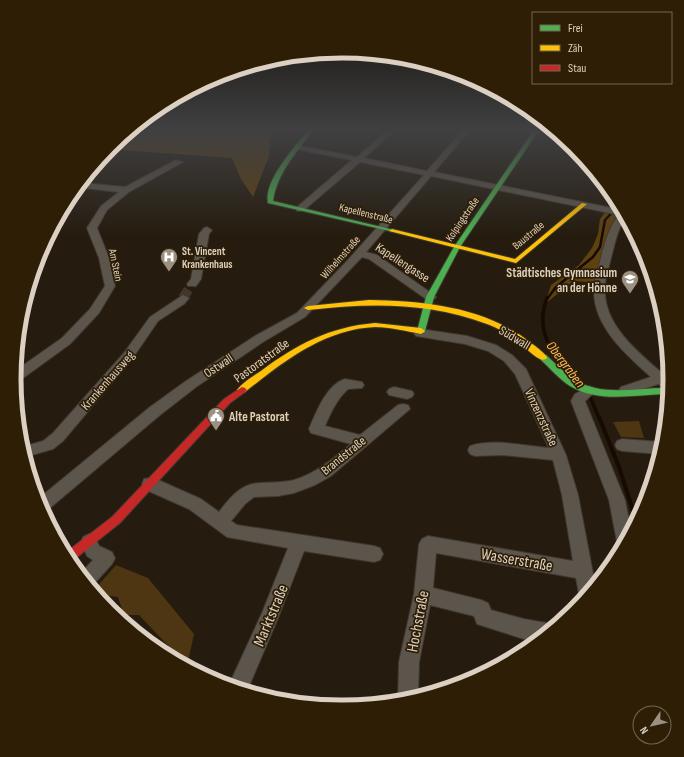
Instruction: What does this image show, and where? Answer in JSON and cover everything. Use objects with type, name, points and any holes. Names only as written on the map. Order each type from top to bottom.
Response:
[{"type":"street","name":"Am Stein","points":[[21,373],[66,341],[95,311],[110,286],[104,258],[92,228],[104,208],[126,190],[174,165]]},
{"type":"street","name":"Kapellenstraße","points":[[286,165],[272,190],[270,202],[457,247]]},
{"type":"street","points":[[300,209],[353,165]]},
{"type":"street","points":[[386,165],[616,211]]},
{"type":"street","name":"Wilhelmstraße","points":[[308,308],[436,165]]},
{"type":"street","name":"Kolpingstraße","points":[[421,332],[429,301],[457,247],[513,165]]},
{"type":"street","points":[[85,186],[126,190]]},
{"type":"street","name":"Baustraße","points":[[457,247],[516,261],[584,204]]},
{"type":"street","points":[[620,218],[614,227],[611,235],[600,283],[600,299],[605,313],[617,334],[638,358],[663,380]]},
{"type":"street","points":[[192,284],[196,279],[204,234],[207,230]]},
{"type":"street","name":"Kapellengasse","points":[[360,252],[373,257],[429,301]]},
{"type":"street","name":"Krankenhausweg","points":[[29,450],[48,445],[58,437],[128,356],[154,319],[180,302],[183,298]]},
{"type":"street","points":[[308,308],[357,303],[429,301]]},
{"type":"street","name":"Südwall","points":[[429,301],[511,333],[532,346],[562,377],[588,393],[617,393],[651,389],[662,390]]},
{"type":"street","name":"Ostwall","points":[[45,502],[155,411],[191,384],[259,339],[297,318],[308,308]]},
{"type":"street","name":"Pastoratstraße","points":[[73,554],[116,520],[227,401],[271,366],[302,346],[331,332],[357,326],[375,325],[421,332]]},
{"type":"street","name":"Vinzenzstraße","points":[[421,332],[467,340],[492,348],[508,358],[521,372],[559,455],[570,496],[584,571]]},
{"type":"street","name":"Südwall","points":[[617,393],[644,385],[663,382]]},
{"type":"street","points":[[357,385],[345,384],[331,397],[316,429],[361,441]]},
{"type":"street","points":[[588,393],[579,406],[596,444],[617,500],[623,533]]},
{"type":"street","name":"Brandstraße","points":[[220,523],[247,494],[255,490],[289,488],[314,478],[345,457],[384,421],[403,409]]},
{"type":"street","points":[[622,445],[655,448]]},
{"type":"street","points":[[475,450],[502,449],[559,455]]},
{"type":"street","points":[[150,484],[195,504],[233,532],[374,554]]},
{"type":"street","points":[[89,542],[93,551],[106,558],[90,577]]},
{"type":"street","name":"Marktstraße","points":[[240,683],[300,542]]},
{"type":"street","name":"Wasserstraße","points":[[428,544],[584,571]]},
{"type":"street","name":"Hochstraße","points":[[408,692],[409,662],[424,594],[428,544]]},
{"type":"street","points":[[584,571],[587,586]]},
{"type":"street","points":[[424,594],[481,609],[484,617],[524,629],[539,632]]},
{"type":"shaded area","points":[[235,165],[265,165],[253,197],[241,179]]},
{"type":"shaded area","points":[[606,211],[616,212],[621,221],[600,283],[573,281],[545,304],[551,285],[579,265],[592,248],[598,234],[600,219]]},
{"type":"shaded area","points":[[639,421],[644,438],[621,437],[613,422]]},
{"type":"shaded area","points":[[116,565],[148,578],[194,634],[188,660],[173,651],[139,615],[125,615],[118,597],[106,595],[98,586]]},
{"type":"waterway","name":"Obergraben","points":[[547,299],[556,287],[593,257],[600,247],[605,220],[615,209]]},
{"type":"waterway","name":"Obergraben","points":[[547,298],[543,320],[546,339],[556,356],[570,373]]},
{"type":"waterway","name":"Obergraben","points":[[589,394],[599,418]]},
{"type":"waterway","name":"Obergraben","points":[[599,417],[619,467],[634,512]]},
{"type":"tunnel","points":[[183,298],[192,284]]},
{"type":"traffic: fast","points":[[284,165],[279,173],[271,192],[270,202],[392,231]]},
{"type":"traffic: fast","points":[[421,331],[430,297],[457,247],[513,165]]},
{"type":"traffic: fast","points":[[543,357],[568,380],[589,390],[612,393],[662,391]]},
{"type":"traffic: slow","points":[[392,231],[516,261],[584,204]]},
{"type":"traffic: slow","points":[[308,308],[369,303],[401,303],[432,306],[463,313],[492,323],[519,338],[543,357]]},
{"type":"traffic: slow","points":[[242,390],[287,356],[303,346],[337,331],[375,325],[392,326],[421,331]]},
{"type":"traffic: jam","points":[[73,554],[116,520],[227,401],[242,390]]},
{"type":"place","name":"St. Vincent Krankenhaus","points":[[169,272]]},
{"type":"place","name":"Städtisches Gymnasium an der Hönne","points":[[630,294]]},
{"type":"place","name":"Alte Pastorat","points":[[216,431]]}]
